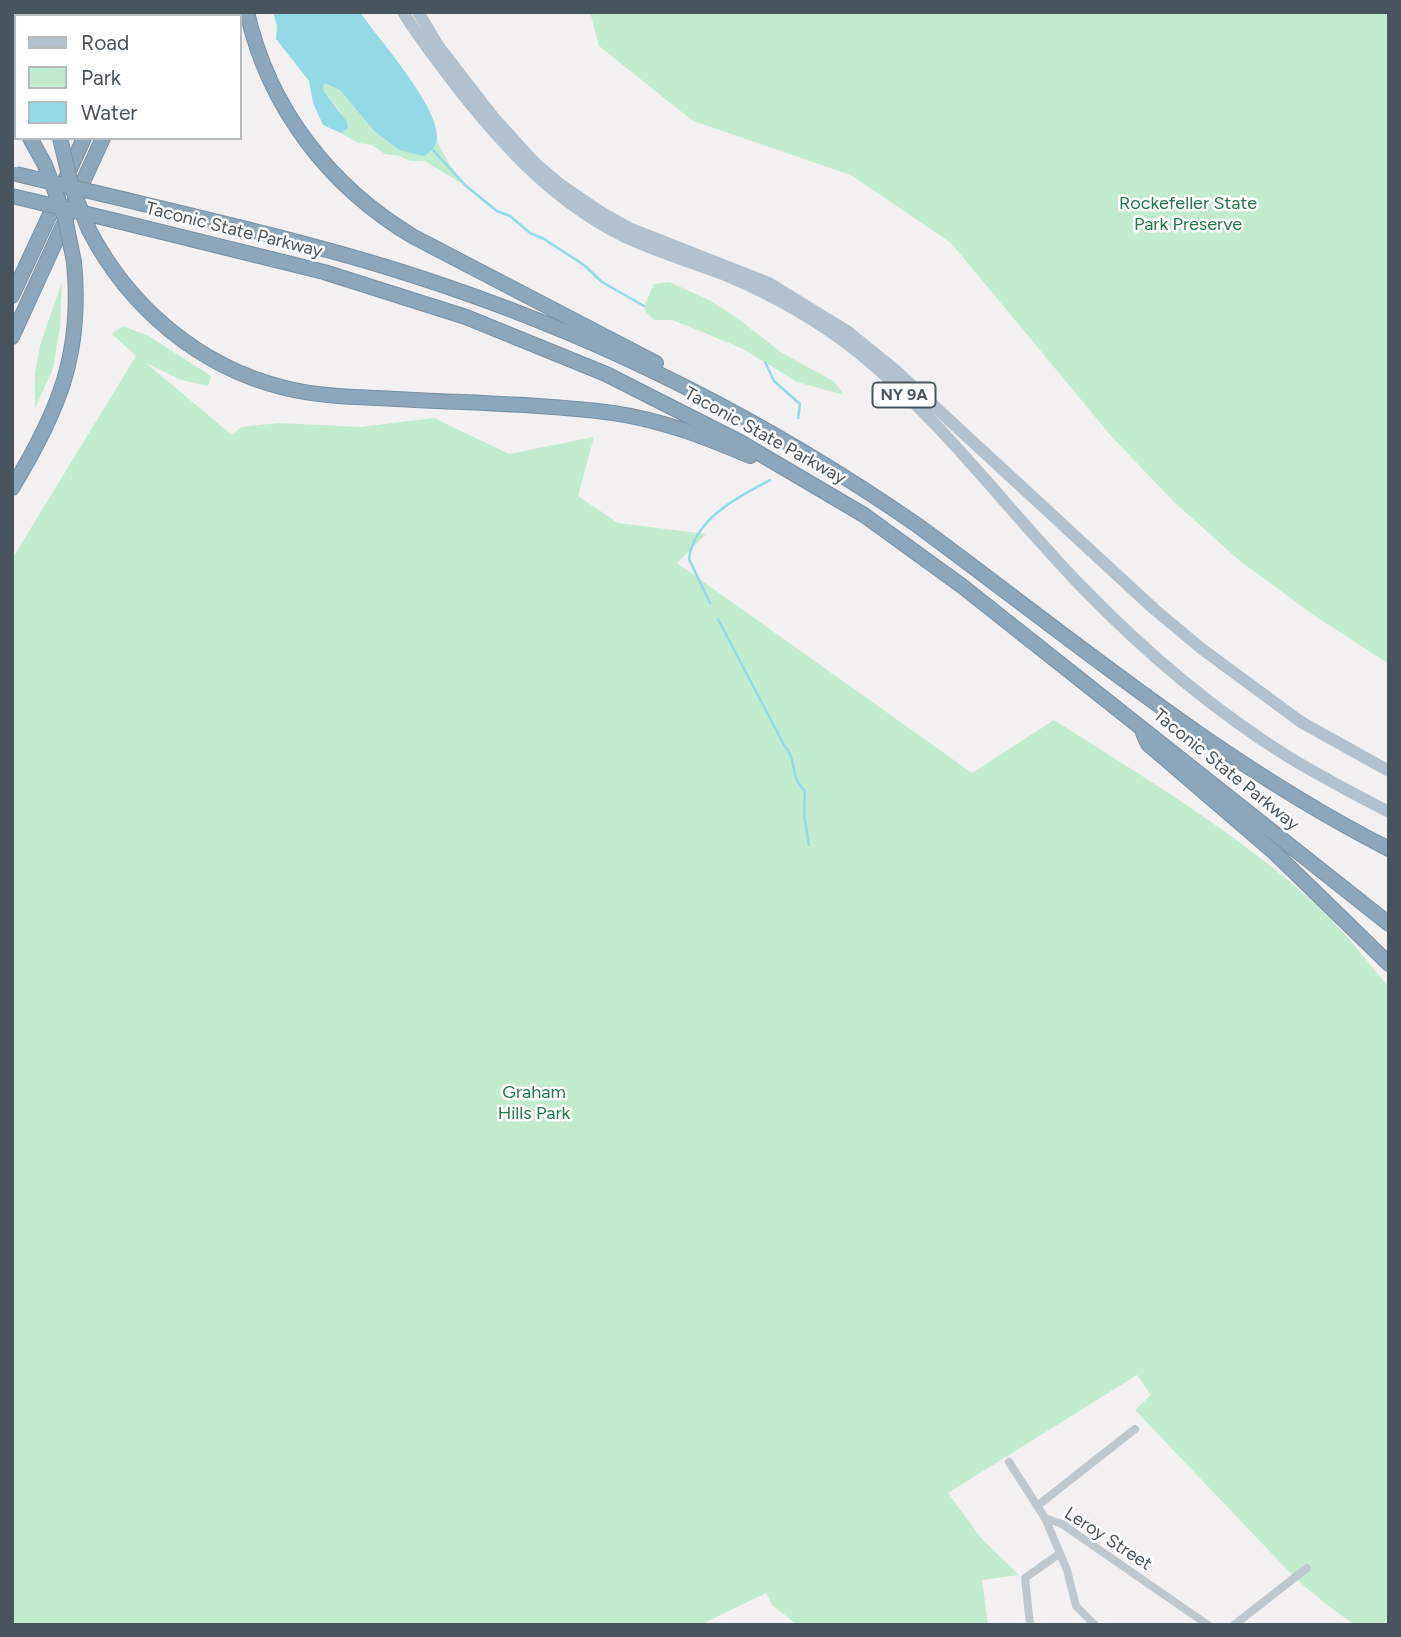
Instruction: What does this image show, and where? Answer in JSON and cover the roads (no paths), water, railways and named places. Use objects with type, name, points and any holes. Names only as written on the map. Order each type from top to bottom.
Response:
[{"type":"highway","points":[[247,12],[261,58],[285,109],[316,155],[355,195],[414,237],[639,353],[697,393]]},
{"type":"highway","points":[[12,488],[56,407],[66,376],[75,329],[74,262],[65,218],[45,165],[31,140]]},
{"type":"highway","points":[[60,140],[72,188],[89,230],[116,275],[156,319],[204,355],[258,380],[328,395],[569,409],[636,417],[702,436],[805,480]]},
{"type":"highway","points":[[12,296],[84,140]]},
{"type":"highway","points":[[12,337],[102,140]]},
{"type":"highway","name":"Taconic State Parkway","points":[[14,174],[320,248],[445,286],[585,340],[697,393],[768,430],[859,486],[927,533],[1221,751],[1313,808],[1389,849]]},
{"type":"highway","name":"Taconic State Parkway","points":[[12,196],[342,277],[494,328],[578,362],[660,400],[748,446],[864,515],[987,604],[1389,924]]},
{"type":"highway","points":[[1139,725],[1148,744],[1268,845],[1389,964]]},
{"type":"main road","name":"NY 9A","points":[[403,12],[437,61],[494,133],[549,188],[585,214],[625,237],[723,275],[780,301],[857,352],[911,401],[1087,593],[1169,669],[1262,740],[1389,812]]},
{"type":"main road","name":"NY 9A","points":[[418,12],[439,47],[494,118],[535,163],[561,185],[621,223],[769,284],[847,331],[895,370],[1154,609],[1202,649],[1301,722],[1389,771]]},
{"type":"street","points":[[1037,1506],[1135,1429]]},
{"type":"street","name":"Leroy Street","points":[[1009,1462],[1045,1518],[1062,1524],[1208,1625]]},
{"type":"street","points":[[1045,1518],[1067,1570],[1076,1606],[1095,1625]]},
{"type":"street","points":[[1030,1625],[1025,1578],[1059,1554]]},
{"type":"street","points":[[1234,1625],[1307,1568]]},
{"type":"water","points":[[273,12],[360,12],[407,74],[429,110],[437,139],[433,149],[424,156],[399,150],[374,131],[340,90],[324,83],[323,90],[347,122],[348,128],[341,133],[323,125],[313,103],[309,81],[276,39],[277,26]]},
{"type":"waterway","points":[[433,150],[466,186],[497,211],[510,216],[530,233],[584,265],[602,282],[644,306]]},
{"type":"waterway","points":[[765,362],[774,381],[800,404],[798,418]]},
{"type":"waterway","points":[[710,603],[689,559],[699,532],[732,501],[770,480]]},
{"type":"waterway","points":[[718,619],[789,751],[797,779],[805,791],[804,815],[809,845]]},
{"type":"park label","name":"Rockefeller State Park Preserve","points":[[1188,214]]},
{"type":"park label","name":"Graham Hills Park","points":[[534,1103]]}]
